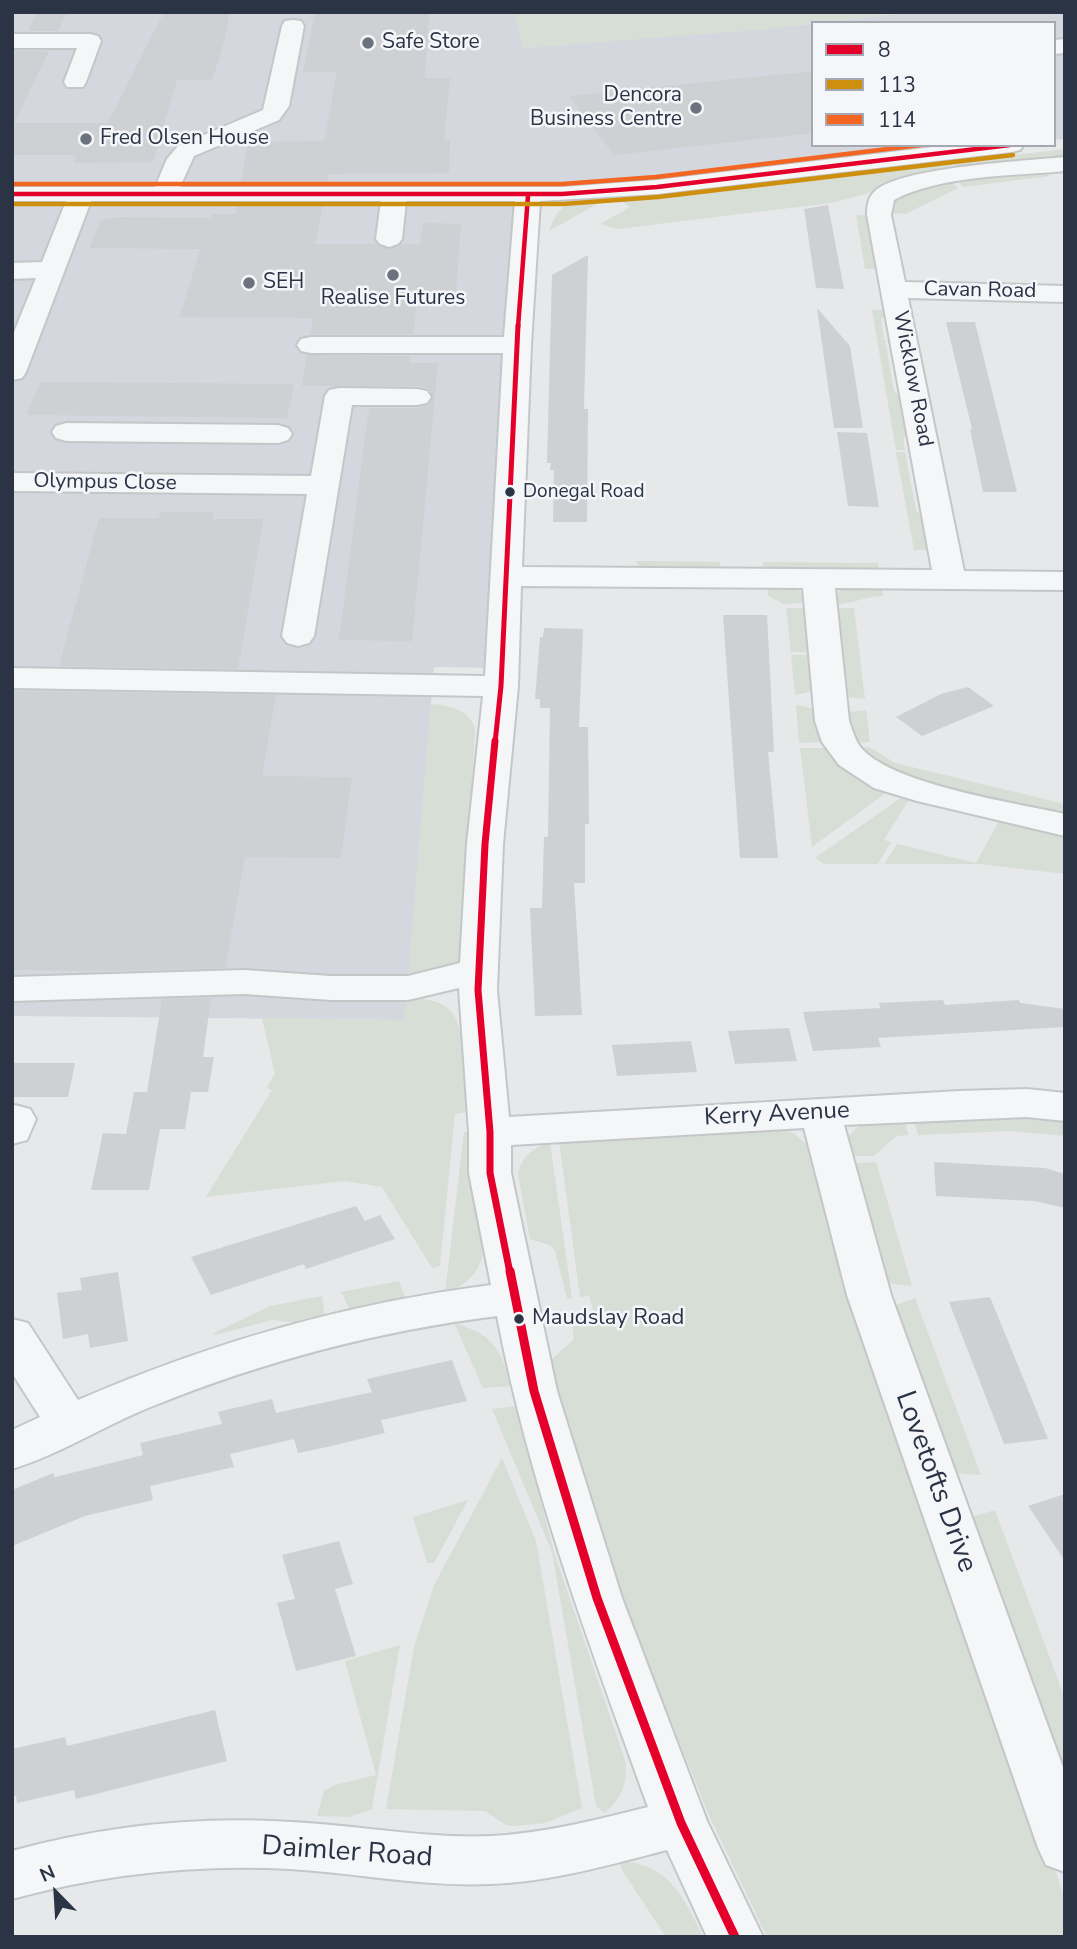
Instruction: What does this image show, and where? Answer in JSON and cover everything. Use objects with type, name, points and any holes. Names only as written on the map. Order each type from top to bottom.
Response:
[{"type":"street","points":[[164,195],[178,159],[187,151],[271,115],[277,106],[293,26]]},
{"type":"street","points":[[12,41],[90,41],[75,82]]},
{"type":"street","points":[[12,194],[528,196],[657,187],[940,149],[976,147]]},
{"type":"street","name":"Wicklow Road","points":[[950,580],[879,208],[885,194],[927,180],[1065,164]]},
{"type":"street","points":[[12,372],[81,195]]},
{"type":"street","points":[[389,239],[394,196]]},
{"type":"street","points":[[528,196],[517,345],[501,685],[485,844],[478,990],[490,1132],[490,1173],[534,1391],[597,1598],[681,1823],[735,1937]]},
{"type":"street","points":[[12,271],[51,270]]},
{"type":"street","name":"Cavan Road","points":[[895,290],[1065,294]]},
{"type":"street","points":[[310,345],[517,345]]},
{"type":"street","points":[[298,636],[339,396],[417,397]]},
{"type":"street","points":[[66,432],[209,442],[278,434]]},
{"type":"street","name":"Olympus Close","points":[[198,484],[209,442]]},
{"type":"street","name":"Olympus Close","points":[[12,482],[324,485]]},
{"type":"street","points":[[505,576],[1065,581]]},
{"type":"street","points":[[818,579],[832,721],[837,740],[846,752],[866,769],[895,783],[1065,825]]},
{"type":"street","points":[[12,678],[501,685]]},
{"type":"street","points":[[12,989],[244,982],[331,988],[408,988],[479,971]]},
{"type":"street","name":"Kerry Avenue","points":[[490,1132],[820,1112],[1027,1103],[1065,1107]]},
{"type":"street","name":"Lovetofts Drive","points":[[820,1112],[869,1295],[1065,1848]]},
{"type":"street","points":[[12,1451],[68,1423],[204,1367],[299,1336],[417,1311],[515,1298]]},
{"type":"street","points":[[12,1335],[68,1423]]},
{"type":"street","name":"Daimler Road","points":[[12,1875],[44,1865],[108,1853],[180,1845],[281,1846],[448,1860],[493,1860],[576,1848],[681,1823]]},
{"type":"shaded area","points":[[12,12],[515,12],[523,48],[811,24],[811,147],[993,147],[528,196],[502,668],[434,667],[405,1020],[12,1016]]},
{"type":"shaded area","points":[[515,12],[911,12],[836,21],[811,21],[811,24],[760,30],[523,48]]},
{"type":"shaded area","points":[[911,12],[1065,12],[1065,139],[1056,140],[1056,21],[837,21]]},
{"type":"shaded area","points":[[1065,149],[1065,161],[950,169],[962,161]]},
{"type":"shaded area","points":[[956,157],[963,159],[940,172],[900,178],[869,193],[831,203],[617,229],[600,224],[630,207],[621,201],[630,196]]},
{"type":"shaded area","points":[[1041,171],[1050,176],[963,187],[957,180]]},
{"type":"shaded area","points":[[951,181],[958,188],[905,214],[888,212],[892,199],[912,188]]},
{"type":"shaded area","points":[[608,198],[549,231],[564,206],[578,201]]},
{"type":"shaded area","points":[[856,215],[872,216],[882,269],[865,269]]},
{"type":"shaded area","points":[[872,310],[889,310],[890,314],[881,319],[884,338],[878,339],[885,339],[894,391],[907,403],[912,429],[903,439],[905,450],[896,450]]},
{"type":"shaded area","points":[[896,452],[905,452],[916,510],[930,523],[935,550],[914,550]]},
{"type":"shaded area","points":[[635,561],[720,562],[720,568],[716,573],[642,572]]},
{"type":"shaded area","points":[[763,562],[878,563],[879,575],[763,570]]},
{"type":"shaded area","points":[[767,586],[796,589],[806,596],[809,602],[784,604],[768,596]]},
{"type":"shaded area","points":[[848,587],[882,587],[883,596],[836,604],[832,596]]},
{"type":"shaded area","points":[[786,608],[805,608],[815,652],[791,652]]},
{"type":"shaded area","points":[[854,608],[865,699],[841,696],[831,611]]},
{"type":"shaded area","points":[[791,655],[815,655],[819,690],[795,695]]},
{"type":"shaded area","points":[[431,704],[452,707],[464,713],[473,723],[475,730],[463,951],[457,965],[408,978]]},
{"type":"shaded area","points":[[796,705],[821,710],[827,742],[799,743]]},
{"type":"shaded area","points":[[866,710],[870,742],[850,743],[842,713]]},
{"type":"shaded area","points":[[870,747],[895,763],[1065,804],[1065,819],[899,777],[854,748]]},
{"type":"shaded area","points":[[800,748],[830,748],[885,787],[883,795],[812,847]]},
{"type":"shaded area","points":[[905,795],[911,796],[884,840],[891,842],[878,864],[824,864],[815,858]]},
{"type":"shaded area","points":[[1001,817],[1065,832],[1065,874],[980,864],[884,864],[897,844],[976,863]]},
{"type":"shaded area","points":[[406,997],[444,1005],[456,1019],[462,1041],[467,1112],[455,1114],[440,1266],[432,1268],[382,1187],[345,1181],[206,1197],[272,1090],[266,1088],[275,1074],[262,1018],[404,1020]]},
{"type":"shaded area","points":[[920,1116],[1065,1116],[1065,1136],[1010,1131],[918,1135],[914,1121]]},
{"type":"shaded area","points":[[872,1120],[905,1122],[908,1135],[896,1136],[874,1156],[846,1156],[847,1138],[859,1126]]},
{"type":"shaded area","points":[[779,1127],[795,1134],[814,1152],[969,1630],[1065,1898],[1065,1937],[767,1937],[708,1813],[606,1560],[550,1361],[574,1339],[571,1318],[594,1313],[589,1296],[580,1297],[559,1140]]},
{"type":"shaded area","points":[[464,1132],[467,1132],[483,1252],[479,1266],[470,1278],[445,1293]]},
{"type":"shaded area","points":[[550,1142],[572,1298],[567,1299],[555,1251],[550,1245],[530,1239],[518,1174],[522,1162],[529,1154]]},
{"type":"shaded area","points":[[876,1162],[912,1286],[879,1282],[848,1164]]},
{"type":"shaded area","points":[[399,1281],[406,1300],[351,1312],[341,1292]]},
{"type":"shaded area","points":[[322,1296],[325,1317],[299,1323],[272,1320],[215,1335],[214,1333],[270,1306]]},
{"type":"shaded area","points":[[915,1298],[981,1475],[949,1473],[889,1308]]},
{"type":"shaded area","points":[[454,1323],[478,1332],[493,1344],[499,1352],[510,1386],[483,1388]]},
{"type":"shaded area","points":[[516,1406],[554,1552],[625,1760],[626,1776],[622,1789],[605,1813],[596,1806],[552,1552],[492,1409]]},
{"type":"shaded area","points":[[502,1458],[536,1541],[582,1808],[545,1823],[514,1826],[506,1825],[485,1811],[386,1809],[414,1647],[434,1585]]},
{"type":"shaded area","points":[[468,1500],[434,1563],[427,1563],[413,1517]]},
{"type":"shaded area","points":[[995,1510],[1065,1699],[1065,1807],[965,1519]]},
{"type":"shaded area","points":[[400,1645],[372,1809],[349,1817],[317,1816],[324,1791],[335,1785],[376,1775],[345,1661]]},
{"type":"shaded area","points":[[620,1861],[637,1863],[651,1869],[673,1885],[703,1937],[666,1937],[622,1870]]},
{"type":"building","points":[[37,12],[67,12],[58,31],[28,31]]},
{"type":"building","points":[[164,12],[230,12],[212,80],[177,80],[153,162],[74,163],[76,155],[12,155],[12,51],[49,51],[14,123],[108,123]]},
{"type":"building","points":[[315,14],[429,14],[425,78],[450,78],[444,140],[450,140],[449,173],[329,174],[327,184],[241,184],[248,142],[324,141],[337,72],[303,72]]},
{"type":"building","name":"Dencora Business Centre","points":[[811,71],[811,133],[614,155],[569,96]]},
{"type":"building","points":[[237,204],[323,204],[315,244],[376,244],[390,249],[402,244],[420,244],[423,223],[461,224],[456,291],[419,291],[413,334],[310,334],[313,318],[180,317],[200,249],[90,248],[100,221],[118,217],[210,218],[211,214],[236,214]]},
{"type":"building","points":[[828,205],[844,289],[816,288],[804,209]]},
{"type":"building","points":[[588,255],[584,409],[588,409],[587,522],[553,522],[554,470],[550,470],[551,463],[547,463],[552,275]]},
{"type":"building","points":[[817,308],[850,346],[863,428],[834,428]]},
{"type":"building","points":[[946,322],[975,322],[1017,492],[983,492],[972,429]]},
{"type":"building","points":[[307,355],[411,356],[410,363],[438,363],[412,641],[339,640],[369,408],[418,408],[429,404],[433,396],[428,388],[418,386],[302,386]]},
{"type":"building","points":[[40,382],[294,384],[287,418],[27,415]]},
{"type":"building","points":[[837,432],[867,433],[879,507],[848,506]]},
{"type":"building","points":[[160,512],[213,512],[212,519],[263,519],[238,669],[59,666],[99,518],[159,518]]},
{"type":"building","points":[[723,615],[767,615],[774,752],[768,752],[778,858],[740,858]]},
{"type":"building","points":[[544,628],[583,629],[579,727],[588,727],[589,824],[585,824],[585,883],[574,883],[582,1015],[535,1016],[530,908],[542,908],[544,837],[548,837],[550,708],[540,708],[540,699],[535,699],[540,637],[543,637]]},
{"type":"building","points":[[968,687],[994,706],[922,736],[896,717],[941,694]]},
{"type":"building","points":[[12,691],[276,695],[262,776],[352,777],[341,858],[245,857],[225,968],[12,970]]},
{"type":"building","points":[[211,998],[203,1057],[214,1057],[208,1092],[191,1092],[185,1129],[160,1129],[149,1190],[91,1190],[103,1133],[126,1134],[134,1092],[147,1092],[162,999]]},
{"type":"building","points":[[943,1000],[945,1005],[1019,1000],[1020,1003],[1065,1009],[1065,1027],[878,1038],[881,1047],[813,1051],[803,1012],[880,1008],[879,1003]]},
{"type":"building","points":[[789,1028],[797,1061],[735,1064],[728,1031]]},
{"type":"building","points":[[691,1041],[697,1072],[617,1076],[612,1045]]},
{"type":"building","points":[[12,1063],[75,1063],[68,1097],[12,1097]]},
{"type":"building","points":[[934,1162],[1045,1168],[1065,1174],[1065,1208],[1034,1201],[936,1196]]},
{"type":"building","points":[[356,1206],[365,1221],[380,1215],[395,1239],[306,1269],[304,1264],[211,1295],[191,1257]]},
{"type":"building","points":[[118,1272],[128,1341],[90,1348],[88,1334],[63,1339],[57,1293],[82,1290],[80,1278]]},
{"type":"building","points":[[990,1297],[1048,1439],[1004,1444],[949,1302]]},
{"type":"building","points":[[452,1360],[467,1401],[381,1420],[385,1433],[327,1447],[298,1453],[294,1439],[230,1454],[234,1467],[150,1486],[153,1500],[85,1516],[12,1546],[12,1490],[53,1473],[55,1477],[143,1455],[140,1443],[222,1424],[218,1412],[272,1399],[276,1413],[372,1392],[367,1379]]},
{"type":"building","points":[[1065,1494],[1065,1561],[1028,1506]]},
{"type":"building","points":[[339,1541],[353,1584],[335,1589],[356,1656],[296,1671],[277,1603],[295,1599],[282,1555]]},
{"type":"building","points":[[215,1710],[227,1761],[76,1799],[74,1790],[17,1803],[16,1796],[12,1797],[12,1749],[65,1737],[67,1746]]},
{"type":"transit line","name":"114","points":[[12,184],[562,184],[656,177],[904,147]]},
{"type":"transit line","name":"8","points":[[12,194],[562,194],[657,187],[993,147]]},
{"type":"transit line","name":"113","points":[[12,204],[563,204],[658,197],[1013,155]]},
{"type":"transit line","name":"8","points":[[528,196],[517,345],[501,686],[485,844],[478,990],[490,1132],[490,1173],[534,1391],[597,1598],[681,1823],[735,1937]]},
{"type":"place","name":"Safe Store","points":[[368,43]]},
{"type":"place","name":"Dencora Business Centre","points":[[696,108]]},
{"type":"place","name":"Fred Olsen House","points":[[86,139]]},
{"type":"place","name":"Realise Futures","points":[[393,275]]},
{"type":"place","name":"SEH","points":[[249,283]]},
{"type":"place","name":"Donegal Road","points":[[510,492]]},
{"type":"place","name":"Maudslay Road","points":[[519,1319]]}]
